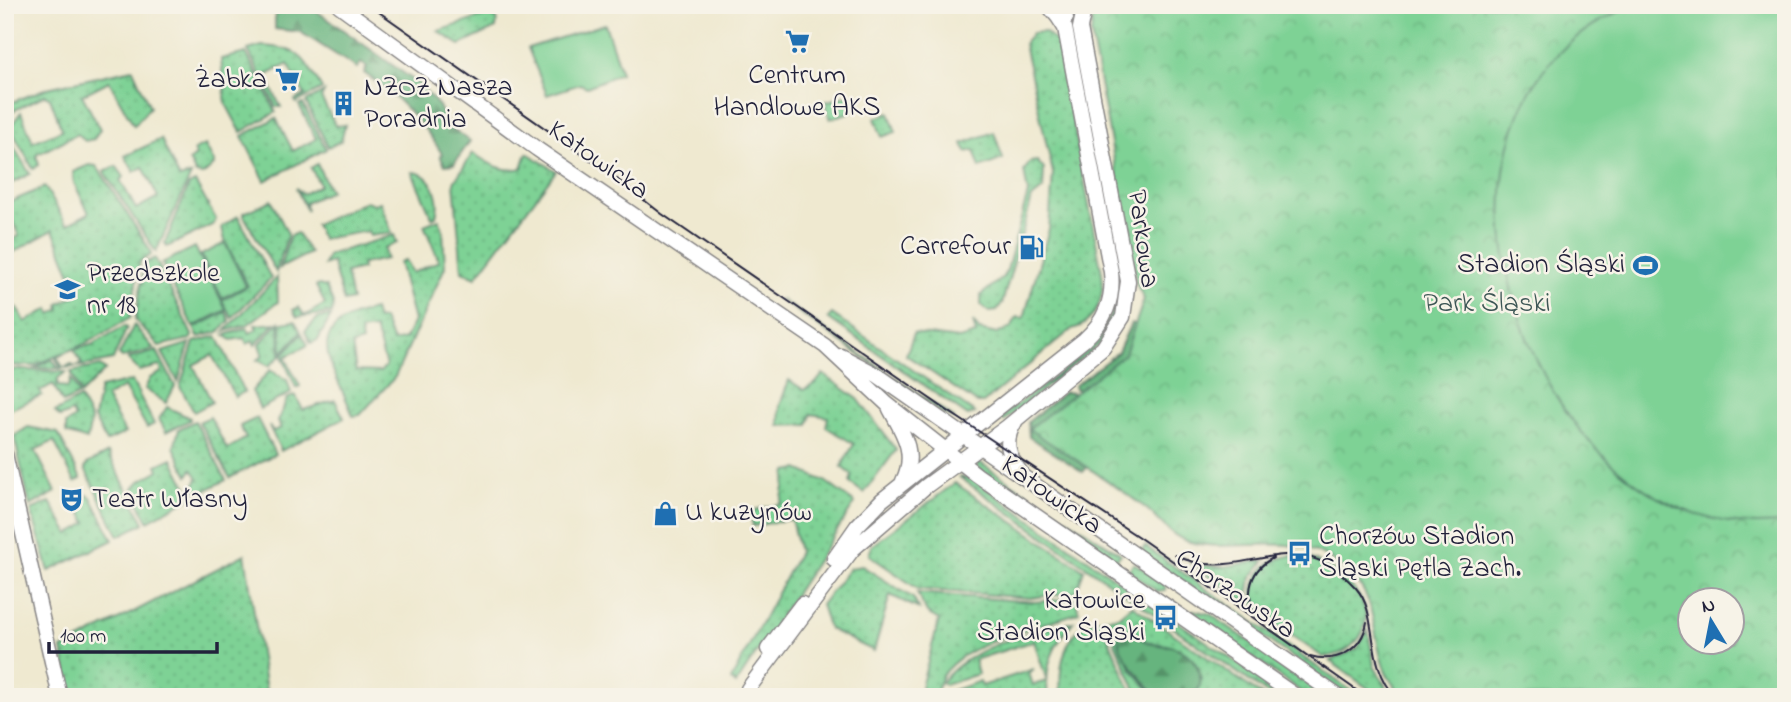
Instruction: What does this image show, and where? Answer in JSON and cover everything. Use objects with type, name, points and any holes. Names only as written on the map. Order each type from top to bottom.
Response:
[{"type":"street","name":"Katowicka","points":[[339,5],[537,149],[833,352],[877,375],[1103,534]]},
{"type":"street","points":[[1053,11],[1073,19],[1083,10]]},
{"type":"street","name":"Parkowa","points":[[746,693],[853,550],[960,460],[1103,348],[1119,327],[1128,295],[1125,265],[1080,29],[1083,10]]},
{"type":"street","name":"Parkowa","points":[[746,693],[750,678],[770,646],[853,532],[876,506],[1093,332],[1106,314],[1111,295],[1111,272],[1065,28],[1053,11]]},
{"type":"street","name":"Katowicka","points":[[833,352],[887,404],[960,460],[1253,666]]},
{"type":"street","points":[[887,404],[909,449],[908,467],[901,484]]},
{"type":"street","points":[[1017,418],[1009,436],[1008,452],[1028,482]]},
{"type":"street","points":[[5,454],[60,697]]},
{"type":"street","name":"Chorzowska","points":[[1103,534],[1339,697]]},
{"type":"street","points":[[1174,611],[1187,592]]},
{"type":"street","name":"Chorzowska","points":[[1253,666],[1297,697]]},
{"type":"green space","points":[[258,5],[308,5],[419,84],[439,106],[447,125],[470,141],[454,164],[445,165],[440,156],[442,154],[426,130],[397,99],[364,73],[367,67],[361,63],[357,68],[300,32],[275,29],[275,13],[260,11]]},
{"type":"green space","name":"Park Śląski","points":[[1094,5],[1786,5],[1786,697],[1405,697],[1393,685],[1380,656],[1365,594],[1357,581],[1337,564],[1320,553],[1302,547],[1265,544],[1209,545],[1183,540],[1119,489],[1029,429],[1125,354],[1144,299],[1137,285],[1091,34]]},
{"type":"green space","name":"Stadion Śląski","points":[[1636,5],[1777,5],[1786,9],[1786,522],[1696,514],[1618,470],[1558,399],[1518,312],[1502,218],[1513,129],[1557,55]]},
{"type":"green space","points":[[488,15],[497,18],[496,28],[460,45],[438,31]]},
{"type":"green space","points":[[605,24],[621,73],[587,87],[580,84],[547,95],[528,48]]},
{"type":"green space","points":[[1045,32],[1058,44],[1102,273],[1102,290],[1098,307],[1088,321],[1072,329],[983,403],[977,403],[906,355],[914,333],[959,339],[976,334],[973,322],[979,330],[997,334],[1011,328],[1017,317],[1024,318],[1049,229],[1053,173],[1024,44],[1032,33]]},
{"type":"green space","points":[[262,46],[285,49],[300,56],[322,89],[296,103],[295,100],[305,95],[288,64],[265,76],[281,107],[276,107],[248,50]]},
{"type":"green space","points":[[246,53],[276,112],[241,132],[226,104],[221,59]]},
{"type":"green space","points":[[1078,58],[1122,279],[1116,317],[1098,345],[1004,421],[999,418],[1056,376],[1093,342],[1115,303],[1118,281]]},
{"type":"green space","points":[[133,69],[150,107],[134,126],[109,81],[82,95],[100,129],[94,139],[85,141],[77,134],[36,155],[39,165],[33,169],[10,127],[21,112],[33,142],[62,130],[50,98],[45,95],[5,115],[5,105],[47,88]]},
{"type":"green space","points":[[324,92],[321,98],[336,126],[345,125],[341,141],[328,147],[306,102]]},
{"type":"green space","points":[[848,95],[853,111],[830,119],[825,102]]},
{"type":"green space","points":[[303,104],[326,149],[265,181],[242,136],[276,118],[293,151],[316,139],[299,105]]},
{"type":"green space","points":[[889,113],[896,132],[882,137],[875,118]]},
{"type":"green space","points":[[5,132],[30,174],[8,185],[9,189],[5,192]]},
{"type":"green space","points":[[994,132],[1003,159],[980,168],[974,150],[966,152],[963,143]]},
{"type":"green space","points":[[161,139],[179,178],[191,175],[156,252],[104,172],[116,166],[124,177],[120,180],[136,209],[158,197],[143,167],[134,172],[125,156]]},
{"type":"green space","points":[[205,145],[215,164],[203,175],[196,174],[189,161],[196,156],[194,150]]},
{"type":"green space","points":[[473,153],[491,164],[515,169],[522,168],[527,153],[556,171],[476,277],[462,271],[454,182]]},
{"type":"green space","points":[[1037,161],[1044,169],[1043,189],[1032,198],[1002,304],[997,311],[989,312],[981,305],[981,295],[1002,278],[1007,270],[1028,193],[1024,171],[1030,162]]},
{"type":"green space","points":[[317,164],[330,191],[305,203],[307,211],[296,188],[303,194],[320,185],[311,168]]},
{"type":"green space","name":"Przedszkole nr 18","points":[[89,165],[96,166],[102,174],[150,250],[151,255],[140,261],[130,318],[87,343],[33,366],[5,365],[5,323],[11,322],[6,312],[17,307],[25,322],[49,309],[51,314],[60,309],[59,304],[79,294],[53,230],[5,257],[5,244],[19,236],[5,204],[45,187],[67,225],[89,213],[74,183],[73,172]]},
{"type":"green space","points":[[412,172],[425,177],[434,188],[437,209],[436,216],[432,218]]},
{"type":"green space","points":[[195,182],[216,219],[214,224],[167,247],[165,243],[189,185]]},
{"type":"green space","points":[[271,200],[288,234],[276,272],[244,216],[244,213]]},
{"type":"green space","points":[[366,201],[374,204],[380,202],[392,233],[370,236],[368,231],[322,239],[315,225]]},
{"type":"green space","points":[[238,216],[271,278],[232,318],[222,300],[248,286],[225,241],[222,227]]},
{"type":"green space","points":[[439,219],[443,231],[445,267],[395,377],[360,415],[353,416],[331,365],[328,338],[335,327],[350,317],[374,310],[377,320],[383,319],[393,342],[405,339],[414,321],[399,262],[405,260],[412,273],[439,261],[424,225]],"holes":[[[375,329],[386,366],[380,372],[356,371],[352,345],[362,342],[360,331]]]},
{"type":"green space","points":[[297,233],[310,253],[280,268],[290,236]]},
{"type":"green space","points":[[394,235],[397,243],[384,248],[386,259],[362,264],[362,269],[346,273],[352,300],[344,302],[332,262],[324,265],[328,255]]},
{"type":"green space","points":[[225,243],[246,286],[222,298],[201,255]]},
{"type":"green space","points":[[195,247],[226,310],[193,327],[162,263]]},
{"type":"green space","points":[[155,258],[192,335],[191,339],[159,346],[135,320],[145,263]]},
{"type":"green space","points":[[277,277],[278,302],[247,325],[225,331]]},
{"type":"green space","points":[[316,286],[326,287],[333,303],[332,313],[297,317],[293,310],[299,307],[304,316],[325,304]]},
{"type":"green space","points":[[780,299],[954,418],[943,414]]},
{"type":"green space","points":[[226,312],[230,321],[218,332],[198,337],[194,328]]},
{"type":"green space","points":[[832,314],[975,413],[968,416],[828,318]]},
{"type":"green space","points":[[331,316],[318,340],[311,343],[305,331],[318,318]]},
{"type":"green space","points":[[295,321],[301,332],[282,353],[281,323]]},
{"type":"green space","points":[[279,322],[280,356],[269,366],[257,360],[263,356],[259,345]]},
{"type":"green space","points":[[275,323],[255,345],[253,341],[247,344],[244,338],[231,340],[225,335],[247,328],[250,333],[257,329],[255,325]]},
{"type":"green space","points":[[1131,323],[1139,325],[1148,381],[1097,390],[1075,389],[1074,386],[1118,352]]},
{"type":"green space","points":[[134,325],[154,349],[122,358],[119,355]]},
{"type":"green space","points":[[125,326],[127,328],[113,360],[74,367],[82,364],[74,350],[91,345]]},
{"type":"green space","points":[[302,334],[308,345],[285,357],[300,386],[296,388],[282,356]]},
{"type":"green space","points":[[217,336],[244,392],[235,397],[212,355],[193,365],[212,402],[194,412],[180,387],[194,342]]},
{"type":"green space","points":[[190,343],[178,382],[162,352]]},
{"type":"green space","points":[[157,351],[175,386],[166,403],[145,389],[150,378],[162,372],[160,366],[139,371],[128,359]]},
{"type":"green space","points":[[65,353],[57,358],[64,368],[61,368],[55,357]]},
{"type":"green space","points":[[52,359],[58,368],[45,368],[35,368]]},
{"type":"green space","points":[[100,366],[105,370],[81,394],[71,372]]},
{"type":"green space","points":[[5,369],[66,372],[58,378],[57,386],[68,387],[71,379],[79,395],[63,403],[53,384],[40,391],[42,395],[9,410]]},
{"type":"green space","points":[[270,370],[287,380],[291,393],[260,409],[252,391]]},
{"type":"green space","points":[[823,374],[858,399],[896,450],[864,493],[850,483],[852,475],[841,467],[854,444],[826,427],[828,417],[811,414],[808,425],[779,426],[780,405],[789,380],[804,390],[815,384]]},
{"type":"green space","points":[[132,381],[154,424],[147,428],[124,387],[106,397],[125,433],[106,442],[94,418],[100,388]]},
{"type":"green space","points":[[1064,392],[1127,397],[1120,429],[1083,472],[1029,437],[1028,422]]},
{"type":"green space","points":[[295,395],[303,410],[335,400],[344,418],[281,451],[269,426],[273,431],[281,428],[278,421],[287,399]]},
{"type":"green space","points":[[80,398],[91,420],[87,440],[66,433],[66,424],[75,418],[72,412],[60,417],[55,412]]},
{"type":"green space","points":[[167,407],[190,420],[166,432],[159,419]]},
{"type":"green space","points":[[210,417],[227,449],[246,438],[240,426],[257,418],[275,454],[230,478],[199,422]]},
{"type":"green space","points":[[195,421],[226,480],[198,494],[194,486],[198,478],[192,469],[188,476],[174,447],[179,429]]},
{"type":"green space","points":[[28,427],[58,433],[81,479],[75,482],[54,441],[35,450],[56,492],[30,506],[14,436]]},
{"type":"green space","points":[[108,453],[144,523],[119,536],[85,469],[87,464]]},
{"type":"green space","points":[[172,458],[192,497],[148,521],[132,490],[140,481],[159,470],[157,465]]},
{"type":"green space","points":[[979,462],[1121,554],[1115,562],[978,468],[976,463]]},
{"type":"green space","points":[[798,469],[825,481],[855,503],[736,684],[731,680],[799,552],[791,519],[753,526],[751,517],[755,510],[781,504],[787,471]]},
{"type":"green space","points":[[959,477],[972,479],[1286,697],[1272,697]]},
{"type":"green space","points":[[955,483],[1084,570],[1076,592],[1030,598],[918,589],[869,555],[871,546]]},
{"type":"green space","points":[[85,494],[91,497],[113,540],[49,571],[31,510],[50,502],[69,534],[87,523],[74,499]]},
{"type":"green space","points":[[1145,546],[1360,697],[1350,697],[1141,552]]},
{"type":"green space","points":[[245,554],[267,697],[72,697],[62,649]]},
{"type":"green space","points":[[1296,555],[1331,569],[1359,596],[1366,618],[1364,628],[1360,637],[1344,651],[1323,657],[1256,611],[1254,590],[1260,572],[1275,561]]},
{"type":"green space","points":[[1265,560],[1251,578],[1247,603],[1192,564],[1222,567]]},
{"type":"green space","points":[[1134,563],[1165,584],[1165,591],[1158,592],[1128,571]]},
{"type":"green space","points":[[862,566],[913,598],[919,609],[890,595],[874,651],[829,629],[821,605],[850,568]]},
{"type":"green space","points":[[917,593],[1035,602],[1075,598],[1079,612],[1017,632],[970,652],[952,665],[940,680],[938,697],[925,697],[921,687],[939,620],[927,613]]},
{"type":"green space","points":[[1132,605],[1264,697],[1171,697],[1187,695],[1201,679],[1198,667],[1167,645],[1147,642],[1130,628],[1120,642],[1132,670],[1156,697],[1139,697],[1104,618],[1118,617]]},
{"type":"green space","points":[[1193,610],[1210,614],[1329,697],[1309,697],[1194,617]]},
{"type":"green space","points":[[1100,619],[1134,697],[1061,697],[1063,661],[1071,639],[1088,623]]},
{"type":"green space","points":[[1073,622],[1055,648],[1047,681],[1034,641],[974,660],[978,674],[945,685],[941,683],[968,659],[1001,642]]},
{"type":"green space","points":[[1130,628],[1147,642],[1174,647],[1192,659],[1199,670],[1198,691],[1156,697],[1121,648],[1119,629]]},
{"type":"green space","points":[[1368,630],[1374,666],[1392,697],[1380,697],[1330,661],[1357,649]]},
{"type":"green space","points":[[1034,669],[1029,673],[1033,685],[1047,681],[1048,697],[945,697],[951,691],[980,681],[982,686]]},
{"type":"tram line","points":[[369,5],[613,176],[662,214],[948,411],[1140,538],[1366,697]]},
{"type":"tram line","points":[[1175,555],[1199,563],[1222,564],[1288,555],[1310,557],[1332,567],[1356,588],[1363,599],[1380,669],[1386,684],[1396,697]]},
{"type":"tram line","points":[[1261,623],[1252,605],[1250,587],[1258,571],[1273,558]]},
{"type":"tram line","points":[[1310,656],[1330,658],[1347,652],[1360,640],[1367,622]]},
{"type":"place","name":"Centrum Handlowe AKS","points":[[797,42]]},
{"type":"place","name":"Żabka","points":[[287,80]]},
{"type":"place","name":"NZOZ Nasza Poradnia","points":[[344,104]]},
{"type":"place","name":"Carrefour","points":[[1031,247]]},
{"type":"place","name":"Stadion Śląski","points":[[1645,265]]},
{"type":"place","name":"Przedszkole nr 18","points":[[67,290]]},
{"type":"place","name":"Teatr Własny","points":[[72,500]]},
{"type":"place","name":"U kuzynów","points":[[665,513]]},
{"type":"place","name":"Chorzów Stadion Śląski Pętla Zach.","points":[[1299,553]]},
{"type":"place","name":"Katowice Stadion Śląski","points":[[1165,617]]}]
